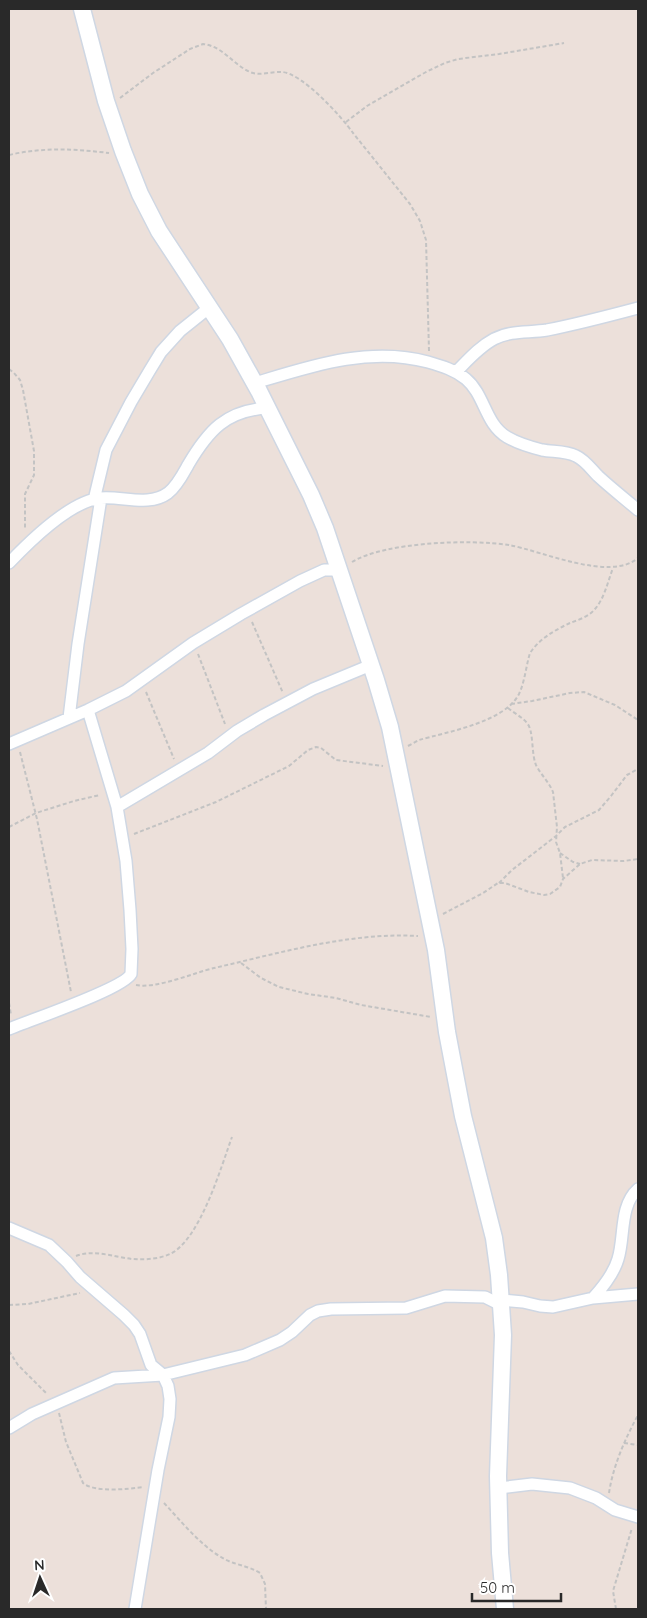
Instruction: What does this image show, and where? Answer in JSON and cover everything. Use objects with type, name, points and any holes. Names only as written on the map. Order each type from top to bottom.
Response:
[{"type":"street","points":[[82,9],[109,108],[124,155],[140,194],[159,231],[230,338],[268,408],[311,495],[325,528],[390,727],[432,930],[463,1116],[494,1238],[500,1275],[503,1335],[499,1488],[500,1553],[505,1609]]},
{"type":"street","points":[[69,718],[97,499],[106,450],[161,352],[180,331],[210,307]]},
{"type":"street","points":[[456,372],[478,350],[505,334],[547,330],[638,308]]},
{"type":"street","points":[[255,383],[325,362],[358,357],[400,356],[429,362],[456,372],[474,387],[491,422],[506,436],[521,444],[541,450],[575,456],[586,463],[598,476],[638,510]]},
{"type":"street","points":[[9,563],[34,538],[76,507],[97,499],[151,499],[166,494],[175,486],[201,445],[218,424],[252,409],[268,408]]},
{"type":"street","points":[[13,742],[88,710],[126,691],[193,643],[247,610],[308,577],[324,570],[339,570]]},
{"type":"street","points":[[117,807],[179,771],[208,753],[230,736],[288,702],[313,689],[371,665]]},
{"type":"street","points":[[9,1029],[114,986],[128,978],[131,974],[132,949],[126,871],[117,807],[88,710]]},
{"type":"street","points":[[593,1298],[603,1287],[618,1261],[626,1211],[633,1194],[638,1189]]},
{"type":"street","points":[[9,1228],[49,1245],[80,1277],[134,1325],[140,1334],[151,1365],[163,1375],[168,1386],[170,1406],[136,1609]]},
{"type":"street","points":[[9,1428],[32,1414],[114,1378],[163,1375],[245,1355],[280,1340],[292,1332],[310,1315],[324,1310],[406,1308],[445,1296],[484,1297],[501,1302],[523,1302],[553,1307],[593,1298],[638,1294]]},
{"type":"street","points":[[499,1488],[532,1484],[570,1488],[596,1498],[615,1510],[637,1517]]},
{"type":"path","points":[[346,122],[367,106],[445,63],[458,59],[564,43]]},
{"type":"path","points":[[109,108],[153,73],[190,49],[203,44],[219,49],[241,67],[253,73],[281,72],[296,77],[307,84],[346,122],[410,204],[420,221],[426,240],[429,362]]},
{"type":"path","points":[[9,155],[26,151],[77,149],[124,155]]},
{"type":"path","points":[[9,369],[20,380],[34,451],[34,475],[25,494],[24,547]]},
{"type":"path","points":[[339,570],[362,556],[391,548],[425,544],[487,542],[588,565],[613,568],[619,568],[638,558]]},
{"type":"path","points":[[396,753],[419,740],[477,723],[495,716],[507,708],[518,696],[527,663],[534,647],[554,631],[585,617],[594,610],[604,592],[613,568]]},
{"type":"path","points":[[247,610],[288,702]]},
{"type":"path","points":[[193,643],[230,736]]},
{"type":"path","points":[[141,681],[179,771]]},
{"type":"path","points":[[511,704],[584,692],[615,705],[638,720]]},
{"type":"path","points":[[507,708],[527,722],[533,758],[537,767],[551,786],[557,827],[556,847],[560,853],[573,862],[580,864],[600,860],[624,861],[638,859]]},
{"type":"path","points":[[13,742],[36,813],[74,1004]]},
{"type":"path","points":[[122,839],[216,802],[290,766],[308,750],[316,747],[321,748],[336,760],[384,766],[400,776]]},
{"type":"path","points":[[128,978],[136,985],[148,986],[214,968],[306,947],[432,930],[461,904],[498,883],[565,827],[599,810],[627,775],[638,769]]},
{"type":"path","points":[[9,827],[36,813],[74,801],[113,792]]},
{"type":"path","points":[[560,853],[563,880]]},
{"type":"path","points":[[498,883],[504,883],[544,895],[556,890],[563,880],[580,864]]},
{"type":"path","points":[[240,963],[266,981],[279,987],[361,1005],[446,1020]]},
{"type":"path","points":[[67,1262],[81,1254],[87,1253],[148,1259],[166,1256],[176,1251],[192,1232],[209,1200],[232,1137]]},
{"type":"path","points":[[9,1305],[28,1304],[95,1290]]},
{"type":"path","points":[[9,1351],[35,1384],[58,1403],[70,1453],[78,1473],[87,1486],[156,1490],[178,1518],[220,1556],[260,1573],[265,1584],[266,1609]]},
{"type":"path","points":[[607,1506],[610,1485],[624,1443],[638,1415]]},
{"type":"path","points":[[624,1443],[638,1445]]},
{"type":"path","points":[[616,1609],[613,1591],[637,1517]]}]
